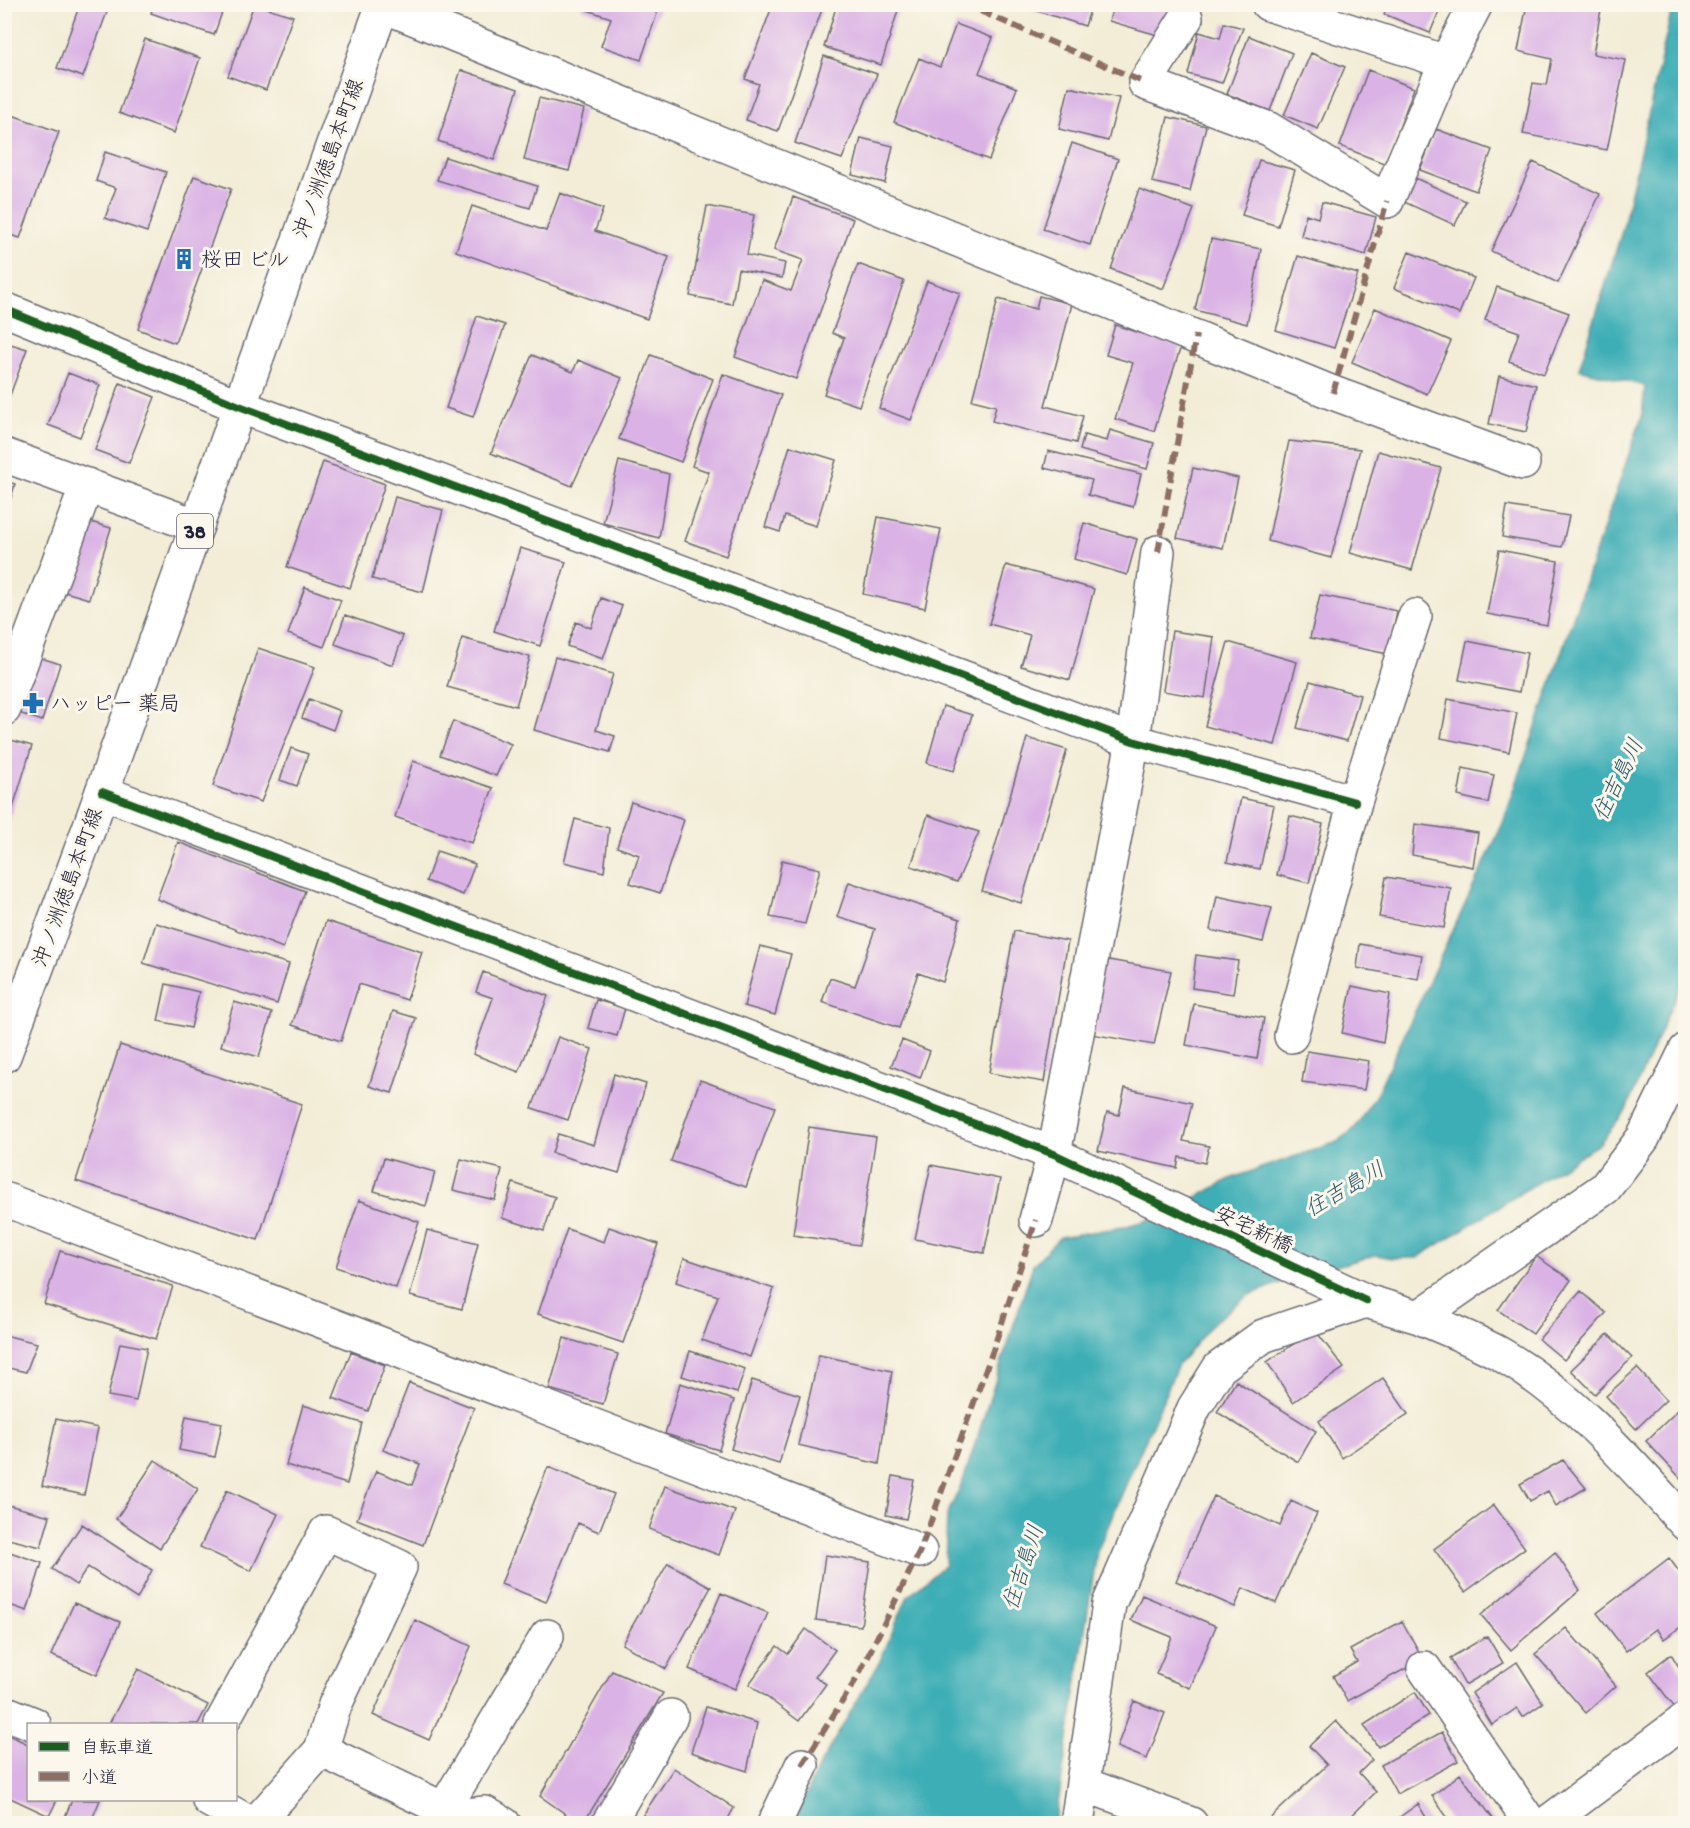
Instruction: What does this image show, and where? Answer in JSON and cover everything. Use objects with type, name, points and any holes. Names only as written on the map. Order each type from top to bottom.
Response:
[{"type":"street","points":[[1268,4],[1446,62]]},
{"type":"street","points":[[1186,18],[1145,83],[1269,129],[1387,201],[1446,62],[1476,4]]},
{"type":"street","points":[[381,5],[1185,330],[1334,393],[1523,463]]},
{"type":"street","name":"沖ノ洲徳島本町線","points":[[4,1056],[102,792],[381,5]]},
{"type":"street","points":[[4,309],[239,406],[1133,741],[1355,802]]},
{"type":"street","points":[[4,455],[197,526]]},
{"type":"street","points":[[4,709],[87,485]]},
{"type":"street","points":[[1036,1220],[1054,1154],[1133,741],[1158,552]]},
{"type":"street","points":[[1291,1036],[1355,802],[1415,616]]},
{"type":"street","name":"安宅新橋","points":[[102,792],[1054,1154],[1328,1283],[1366,1300],[1419,1317],[1501,1354],[1556,1391],[1602,1431],[1686,1524]]},
{"type":"street","points":[[1419,1317],[1605,1188],[1643,1138],[1686,1050]]},
{"type":"street","points":[[4,1199],[920,1551]]},
{"type":"street","points":[[1077,1824],[1109,1604],[1194,1408],[1219,1368],[1263,1336],[1366,1300]]},
{"type":"street","points":[[211,1801],[246,1822],[321,1750],[335,1705],[400,1567],[326,1532],[222,1723]]},
{"type":"street","points":[[444,1809],[547,1636]]},
{"type":"street","points":[[1424,1668],[1531,1824]]},
{"type":"street","points":[[4,1712],[29,1723]]},
{"type":"street","points":[[608,1824],[671,1716]]},
{"type":"street","points":[[1546,1824],[1686,1719]]},
{"type":"street","points":[[321,1750],[458,1816],[485,1813],[504,1824]]},
{"type":"street","points":[[774,1824],[802,1765]]},
{"type":"street","points":[[1083,1784],[1191,1824]]},
{"type":"water","name":"住吉島川","points":[[1673,5],[1685,5],[1685,975],[1626,1110],[1599,1144],[1417,1258],[1376,1255],[1296,1277],[1249,1295],[1214,1322],[1178,1365],[1097,1552],[1055,1823],[792,1824],[818,1768],[879,1663],[908,1596],[945,1565],[947,1515],[963,1481],[1033,1265],[1060,1237],[1123,1227],[1162,1216],[1232,1178],[1337,1142],[1355,1128],[1376,1095],[1503,823],[1642,416],[1645,386],[1579,369],[1623,228]]},
{"type":"building","points":[[80,4],[110,4],[83,77],[57,68]]},
{"type":"building","points":[[154,4],[225,4],[214,35],[151,13]]},
{"type":"building","points":[[254,4],[293,16],[266,90],[228,76]]},
{"type":"building","points":[[773,4],[824,4],[778,131],[746,120],[759,84],[745,79]]},
{"type":"building","points":[[837,4],[900,4],[881,65],[824,47]]},
{"type":"building","points":[[1015,4],[1092,4],[1085,26]]},
{"type":"building","points":[[1114,4],[1178,4],[1168,38],[1109,21]]},
{"type":"building","points":[[1388,4],[1442,4],[1430,33],[1384,14]]},
{"type":"building","points":[[1527,4],[1602,4],[1593,54],[1626,60],[1607,150],[1523,134],[1533,83],[1547,85],[1552,59],[1518,51]]},
{"type":"building","points":[[582,5],[660,5],[641,60],[601,46],[611,18],[581,8]]},
{"type":"building","points":[[1224,23],[1243,28],[1222,83],[1188,74],[1199,32],[1220,38]]},
{"type":"building","points":[[956,24],[993,38],[979,73],[1017,88],[989,160],[894,122],[919,58],[940,67]]},
{"type":"building","points":[[1249,36],[1292,53],[1270,111],[1227,94]]},
{"type":"building","points":[[145,39],[200,58],[174,133],[119,113]]},
{"type":"building","points":[[1311,53],[1345,67],[1318,129],[1284,115]]},
{"type":"building","points":[[824,56],[877,74],[842,159],[795,143]]},
{"type":"building","points":[[461,70],[518,89],[494,160],[438,141]]},
{"type":"building","points":[[1368,70],[1414,88],[1386,164],[1340,146]]},
{"type":"building","points":[[1069,87],[1119,98],[1108,141],[1059,129]]},
{"type":"building","points":[[539,98],[584,109],[569,171],[524,160]]},
{"type":"building","points":[[4,112],[59,132],[20,238],[4,233]]},
{"type":"building","points":[[1168,117],[1206,126],[1190,191],[1152,182]]},
{"type":"building","points":[[1436,129],[1492,150],[1476,191],[1420,170]]},
{"type":"building","points":[[861,138],[893,146],[885,183],[852,175]]},
{"type":"building","points":[[1072,143],[1118,159],[1090,245],[1043,229]]},
{"type":"building","points":[[105,152],[166,172],[147,232],[105,218],[116,188],[96,181]]},
{"type":"building","points":[[445,157],[537,186],[530,208],[437,180]]},
{"type":"building","points":[[1259,160],[1295,170],[1278,226],[1242,215]]},
{"type":"building","points":[[1533,162],[1600,194],[1558,283],[1491,251]]},
{"type":"building","name":"桜田 ビル","points":[[194,176],[231,189],[175,343],[138,329]]},
{"type":"building","points":[[1415,178],[1466,201],[1455,225],[1404,202]]},
{"type":"building","points":[[1139,189],[1194,209],[1163,289],[1111,269]]},
{"type":"building","points":[[560,193],[603,209],[595,231],[669,257],[647,319],[456,251],[472,206],[546,231]]},
{"type":"building","points":[[793,197],[853,219],[796,379],[735,357],[762,280],[791,291],[803,260],[774,250]]},
{"type":"building","points":[[1322,202],[1376,217],[1366,255],[1301,236],[1306,214],[1318,218]]},
{"type":"building","points":[[707,206],[754,215],[747,255],[785,263],[782,278],[738,269],[732,304],[690,296]]},
{"type":"building","points":[[1211,239],[1261,249],[1247,324],[1195,310]]},
{"type":"building","points":[[1409,252],[1474,278],[1459,314],[1394,288]]},
{"type":"building","points":[[1298,256],[1358,274],[1334,348],[1276,330]]},
{"type":"building","points":[[858,264],[904,281],[859,406],[824,394],[844,338],[832,333]]},
{"type":"building","points":[[927,281],[960,293],[911,420],[879,408]]},
{"type":"building","points":[[1497,287],[1569,313],[1544,374],[1509,361],[1519,332],[1485,320]]},
{"type":"building","points":[[1039,296],[1072,304],[1045,406],[1083,416],[1076,443],[992,421],[996,406],[972,400],[998,299],[1036,309]]},
{"type":"building","points":[[1375,308],[1451,341],[1427,394],[1352,362]]},
{"type":"building","points":[[477,316],[505,325],[473,417],[446,408]]},
{"type":"building","points":[[1115,325],[1181,346],[1154,431],[1115,419],[1133,363],[1106,355]]},
{"type":"building","points":[[4,342],[27,349],[6,406],[4,405]]},
{"type":"building","points":[[532,355],[573,372],[578,360],[622,378],[572,486],[491,453]]},
{"type":"building","points":[[651,355],[713,379],[681,462],[619,439]]},
{"type":"building","points":[[68,373],[100,385],[80,437],[48,425]]},
{"type":"building","points":[[723,374],[781,395],[726,556],[685,541],[709,472],[692,466]]},
{"type":"building","points":[[1499,376],[1536,385],[1526,432],[1489,424]]},
{"type":"building","points":[[120,383],[155,397],[129,463],[95,450]]},
{"type":"building","points":[[1110,430],[1154,443],[1147,469],[1080,450],[1084,435],[1107,441]]},
{"type":"building","points":[[1289,441],[1360,449],[1331,558],[1268,541]]},
{"type":"building","points":[[790,446],[836,460],[816,526],[785,516],[780,532],[765,527]]},
{"type":"building","points":[[1048,451],[1141,474],[1133,507],[1088,495],[1092,480],[1044,468]]},
{"type":"building","points":[[1378,451],[1441,468],[1412,570],[1350,553]]},
{"type":"building","points":[[619,461],[669,474],[659,538],[603,523]]},
{"type":"building","points":[[323,462],[385,484],[350,588],[287,567]]},
{"type":"building","points":[[1193,468],[1238,478],[1223,548],[1177,538]]},
{"type":"building","points":[[4,481],[15,484],[5,518],[4,518]]},
{"type":"building","points":[[395,497],[443,510],[423,592],[372,579]]},
{"type":"building","points":[[1507,506],[1569,516],[1562,547],[1502,537]]},
{"type":"building","points":[[878,517],[941,529],[925,608],[863,594]]},
{"type":"building","points":[[87,521],[111,528],[89,599],[65,592]]},
{"type":"building","points":[[1084,523],[1137,539],[1127,575],[1074,559]]},
{"type":"building","points":[[520,548],[566,562],[540,646],[494,631]]},
{"type":"building","points":[[1499,550],[1558,561],[1547,625],[1487,614]]},
{"type":"building","points":[[1006,565],[1094,589],[1070,680],[1021,666],[1030,635],[989,624]]},
{"type":"building","points":[[305,587],[341,600],[324,647],[288,634]]},
{"type":"building","points":[[1320,595],[1397,611],[1388,654],[1310,638]]},
{"type":"building","points":[[601,598],[622,606],[603,659],[567,646],[576,622],[591,628]]},
{"type":"building","points":[[345,615],[403,636],[393,665],[335,644]]},
{"type":"building","points":[[1172,631],[1214,637],[1205,698],[1163,691]]},
{"type":"building","points":[[462,638],[530,657],[516,706],[447,687]]},
{"type":"building","points":[[1467,641],[1527,653],[1519,692],[1459,680]]},
{"type":"building","points":[[1228,642],[1297,662],[1275,745],[1205,726]]},
{"type":"building","points":[[258,648],[315,667],[261,802],[213,786]]},
{"type":"building","points":[[35,656],[60,664],[42,721],[16,712]]},
{"type":"building","points":[[555,657],[613,674],[596,730],[615,736],[610,752],[534,730]]},
{"type":"building","points":[[1310,681],[1360,695],[1347,741],[1297,728]]},
{"type":"building","points":[[309,699],[340,711],[333,730],[302,718]]},
{"type":"building","points":[[1448,699],[1517,713],[1509,752],[1441,738]]},
{"type":"building","points":[[943,706],[972,715],[954,771],[927,763]]},
{"type":"building","points":[[453,721],[511,744],[496,776],[440,755]]},
{"type":"building","points":[[4,738],[32,746],[8,824],[4,822]]},
{"type":"building","points":[[1027,738],[1067,750],[1021,903],[982,891]]},
{"type":"building","points":[[291,748],[308,754],[297,786],[280,780]]},
{"type":"building","points":[[413,761],[493,788],[472,843],[395,817]]},
{"type":"building","points":[[1463,768],[1494,775],[1488,803],[1458,796]]},
{"type":"building","points":[[1241,798],[1274,805],[1260,869],[1227,862]]},
{"type":"building","points":[[631,802],[684,820],[660,893],[630,883],[639,855],[617,847]]},
{"type":"building","points":[[928,815],[979,832],[957,882],[911,866]]},
{"type":"building","points":[[1290,816],[1323,824],[1309,883],[1277,875]]},
{"type":"building","points":[[575,819],[609,828],[604,872],[564,862]]},
{"type":"building","points":[[1415,824],[1478,833],[1473,867],[1412,855]]},
{"type":"building","points":[[178,842],[305,891],[283,948],[157,899]]},
{"type":"building","points":[[437,851],[475,864],[463,895],[426,881]]},
{"type":"building","points":[[782,860],[820,869],[805,924],[770,917]]},
{"type":"building","points":[[1386,877],[1451,888],[1444,928],[1379,917]]},
{"type":"building","points":[[849,882],[960,919],[943,982],[918,973],[899,1028],[822,1002],[830,978],[855,986],[875,929],[837,917]]},
{"type":"building","points":[[1217,896],[1272,908],[1263,942],[1210,930]]},
{"type":"building","points":[[326,921],[422,952],[407,1000],[359,984],[341,1041],[292,1025]]},
{"type":"building","points":[[156,923],[289,964],[277,1004],[143,963]]},
{"type":"building","points":[[1014,931],[1068,941],[1044,1082],[989,1073]]},
{"type":"building","points":[[1360,944],[1422,955],[1418,979],[1357,968]]},
{"type":"building","points":[[760,946],[791,954],[775,1015],[744,1006]]},
{"type":"building","points":[[1196,955],[1238,961],[1233,994],[1192,988]]},
{"type":"building","points":[[1103,959],[1171,971],[1154,1045],[1091,1034]]},
{"type":"building","points":[[483,972],[548,996],[519,1072],[473,1054],[493,998],[476,992]]},
{"type":"building","points":[[166,984],[199,992],[191,1028],[158,1021]]},
{"type":"building","points":[[1352,986],[1390,994],[1383,1043],[1342,1033]]},
{"type":"building","points":[[596,1000],[625,1008],[617,1036],[588,1028]]},
{"type":"building","points":[[234,1002],[272,1013],[259,1057],[221,1046]]},
{"type":"building","points":[[1194,1004],[1264,1018],[1257,1059],[1186,1045]]},
{"type":"building","points":[[393,1011],[416,1018],[392,1093],[369,1086]]},
{"type":"building","points":[[558,1037],[592,1049],[568,1120],[532,1108]]},
{"type":"building","points":[[902,1040],[930,1051],[920,1078],[891,1066]]},
{"type":"building","points":[[120,1045],[302,1104],[258,1240],[76,1181]]},
{"type":"building","points":[[1307,1051],[1369,1061],[1364,1090],[1302,1082]]},
{"type":"building","points":[[614,1074],[646,1084],[619,1173],[552,1153],[558,1134],[594,1145]]},
{"type":"building","points":[[700,1080],[775,1107],[746,1187],[671,1161]]},
{"type":"building","points":[[1125,1088],[1192,1103],[1183,1141],[1209,1146],[1205,1163],[1179,1157],[1177,1168],[1098,1151],[1107,1112],[1119,1115]]},
{"type":"building","points":[[809,1127],[876,1137],[859,1245],[793,1235]]},
{"type":"building","points":[[384,1158],[435,1172],[426,1206],[374,1191]]},
{"type":"building","points":[[461,1159],[502,1169],[495,1200],[453,1190]]},
{"type":"building","points":[[931,1165],[1000,1179],[984,1253],[915,1239]]},
{"type":"building","points":[[513,1183],[555,1197],[544,1231],[502,1218]]},
{"type":"building","points":[[359,1200],[419,1222],[396,1288],[336,1267]]},
{"type":"building","points":[[609,1227],[658,1244],[623,1343],[538,1314],[567,1229],[604,1242]]},
{"type":"building","points":[[427,1230],[478,1243],[462,1309],[410,1296]]},
{"type":"building","points":[[60,1251],[173,1286],[156,1339],[44,1304]]},
{"type":"building","points":[[1536,1256],[1571,1280],[1533,1334],[1498,1310]]},
{"type":"building","points":[[684,1258],[774,1289],[750,1357],[702,1340],[718,1296],[676,1282]]},
{"type":"building","points":[[1581,1291],[1606,1313],[1564,1360],[1539,1339]]},
{"type":"building","points":[[1315,1330],[1344,1368],[1293,1402],[1267,1362]]},
{"type":"building","points":[[1608,1334],[1632,1358],[1595,1394],[1571,1370]]},
{"type":"building","points":[[4,1335],[37,1343],[26,1372],[4,1367]]},
{"type":"building","points":[[564,1338],[618,1354],[603,1404],[549,1389]]},
{"type":"building","points":[[120,1343],[147,1348],[136,1401],[108,1396]]},
{"type":"building","points":[[690,1351],[745,1369],[737,1393],[682,1376]]},
{"type":"building","points":[[351,1352],[385,1365],[368,1411],[333,1398]]},
{"type":"building","points":[[819,1355],[892,1371],[879,1464],[798,1445]]},
{"type":"building","points":[[1637,1368],[1666,1400],[1636,1429],[1606,1396]]},
{"type":"building","points":[[1383,1378],[1408,1414],[1342,1458],[1319,1421]]},
{"type":"building","points":[[752,1380],[800,1395],[779,1464],[731,1449]]},
{"type":"building","points":[[1236,1381],[1316,1431],[1298,1462],[1217,1412]]},
{"type":"building","points":[[409,1383],[474,1408],[423,1545],[357,1519],[376,1471],[412,1485],[420,1464],[383,1450]]},
{"type":"building","points":[[680,1383],[734,1400],[719,1450],[665,1434]]},
{"type":"building","points":[[303,1405],[362,1423],[347,1484],[286,1465]]},
{"type":"building","points":[[1678,1410],[1686,1418],[1686,1484],[1646,1441]]},
{"type":"building","points":[[186,1416],[222,1423],[215,1457],[179,1450]]},
{"type":"building","points":[[56,1419],[98,1428],[84,1495],[42,1486]]},
{"type":"building","points":[[155,1460],[198,1489],[160,1548],[116,1519]]},
{"type":"building","points":[[1563,1460],[1586,1488],[1556,1506],[1548,1491],[1530,1501],[1520,1484]]},
{"type":"building","points":[[548,1467],[614,1494],[599,1532],[578,1523],[546,1602],[501,1584]]},
{"type":"building","points":[[893,1476],[914,1480],[906,1519],[886,1515]]},
{"type":"building","points":[[665,1486],[735,1511],[719,1555],[649,1529]]},
{"type":"building","points":[[227,1490],[278,1514],[251,1571],[200,1547]]},
{"type":"building","points":[[1214,1496],[1280,1526],[1291,1501],[1317,1513],[1276,1603],[1243,1588],[1235,1607],[1176,1581]]},
{"type":"building","points":[[4,1504],[50,1516],[41,1547],[4,1538]]},
{"type":"building","points":[[1494,1505],[1525,1548],[1465,1592],[1434,1549]]},
{"type":"building","points":[[82,1524],[152,1570],[137,1599],[88,1567],[76,1585],[52,1569]]},
{"type":"building","points":[[4,1550],[42,1563],[27,1611],[4,1603]]},
{"type":"building","points":[[1555,1552],[1580,1590],[1511,1650],[1481,1615]]},
{"type":"building","points":[[825,1555],[870,1562],[861,1626],[816,1620]]},
{"type":"building","points":[[1669,1558],[1686,1581],[1686,1623],[1664,1639],[1656,1629],[1626,1651],[1597,1613]]},
{"type":"building","points":[[668,1563],[711,1587],[666,1669],[622,1644]]},
{"type":"building","points":[[721,1593],[768,1613],[735,1689],[689,1669]]},
{"type":"building","points":[[1142,1595],[1216,1626],[1190,1688],[1156,1674],[1172,1637],[1131,1620]]},
{"type":"building","points":[[74,1603],[120,1622],[97,1675],[51,1655]]},
{"type":"building","points":[[415,1620],[471,1646],[429,1740],[373,1715]]},
{"type":"building","points":[[1402,1621],[1423,1659],[1347,1701],[1333,1676],[1357,1662],[1350,1650]]},
{"type":"building","points":[[1566,1628],[1616,1686],[1586,1713],[1535,1654]]},
{"type":"building","points":[[806,1629],[835,1650],[815,1677],[826,1684],[799,1721],[749,1684],[777,1646],[788,1654]]},
{"type":"building","points":[[1487,1636],[1503,1663],[1465,1685],[1450,1658]]},
{"type":"building","points":[[1671,1654],[1686,1678],[1686,1701],[1675,1708],[1648,1672]]},
{"type":"building","points":[[1517,1662],[1543,1703],[1523,1717],[1517,1708],[1492,1725],[1472,1693]]},
{"type":"building","points":[[138,1669],[208,1705],[199,1723],[110,1723]]},
{"type":"building","points":[[612,1671],[663,1693],[583,1824],[580,1824],[540,1796]]},
{"type":"building","points":[[1415,1692],[1429,1715],[1378,1747],[1364,1725]]},
{"type":"building","points":[[1134,1701],[1165,1713],[1147,1759],[1117,1747]]},
{"type":"building","points":[[706,1707],[757,1723],[747,1771],[691,1752]]},
{"type":"building","points":[[1336,1721],[1372,1760],[1359,1773],[1376,1792],[1343,1824],[1264,1824],[1327,1765],[1309,1746]]},
{"type":"building","points":[[1442,1732],[1458,1761],[1397,1794],[1381,1765]]},
{"type":"building","points":[[4,1733],[27,1744],[27,1801],[56,1801],[49,1816],[4,1795]]},
{"type":"building","points":[[674,1768],[734,1808],[725,1824],[637,1824]]},
{"type":"building","points":[[1460,1774],[1497,1824],[1452,1824],[1432,1796]]},
{"type":"building","points":[[72,1801],[100,1801],[90,1824],[62,1824]]},
{"type":"building","points":[[1418,1804],[1430,1824],[1400,1824],[1397,1819]]},
{"type":"marked path","points":[[964,4],[1145,83]]},
{"type":"marked path","points":[[1333,393],[1387,201]]},
{"type":"marked path","points":[[1158,552],[1196,335]]},
{"type":"marked path","points":[[802,1765],[857,1678],[920,1551],[993,1350],[1036,1220]]},
{"type":"cycle path","points":[[4,309],[239,406],[1133,741],[1355,802]]},
{"type":"cycle path","points":[[102,792],[1054,1154],[1366,1301]]},
{"type":"place","name":"桜田 ビル","points":[[184,259]]},
{"type":"place","name":"ハッピー 薬局","points":[[33,703]]}]
